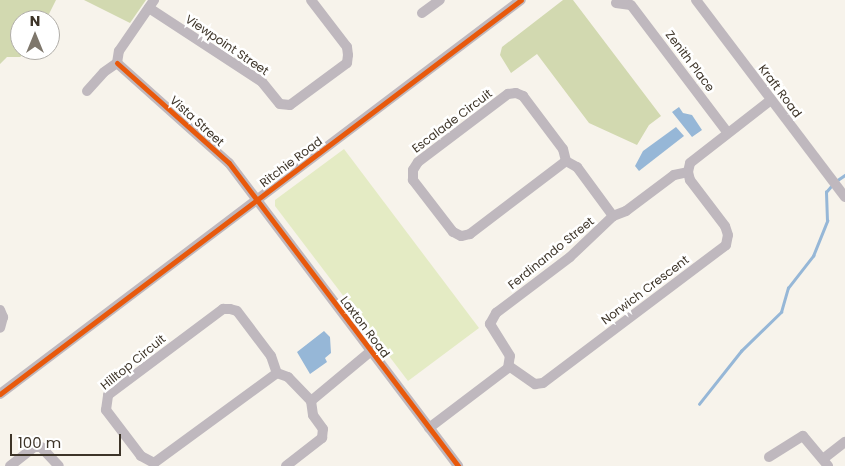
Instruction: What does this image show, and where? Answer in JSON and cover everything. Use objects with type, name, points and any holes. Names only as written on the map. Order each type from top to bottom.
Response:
[{"type":"street","name":"Viewpoint Street","points":[[152,4],[262,82],[280,104],[290,105],[347,62],[347,47],[311,0]]},
{"type":"street","points":[[422,13],[440,0]]},
{"type":"street","name":"Ritchie Road","points":[[0,394],[521,0]]},
{"type":"street","name":"Kraft Road","points":[[696,0],[845,197]]},
{"type":"street","name":"Zenith Place","points":[[616,3],[632,3],[727,132]]},
{"type":"street","points":[[87,91],[104,72],[117,63],[119,51],[152,4]]},
{"type":"street","name":"Vista Street","points":[[117,63],[228,164],[258,199]]},
{"type":"street","name":"Escalade Circuit","points":[[566,161],[470,234],[461,236],[453,232],[414,180],[413,170],[418,162],[508,94],[515,93],[523,96],[563,149],[566,161],[577,167],[613,216]]},
{"type":"street","name":"Ferdinando Street","points":[[509,366],[510,356],[492,331],[492,318],[570,257],[613,216],[626,211],[674,176],[688,172],[690,163],[727,132],[771,100]]},
{"type":"street","name":"Norwich Crescent","points":[[509,366],[535,384],[542,383],[726,245],[728,235],[725,226],[690,180],[688,172]]},
{"type":"street","name":"Laxton Road","points":[[258,199],[458,466]]},
{"type":"street","name":"Hilltop Circuit","points":[[277,373],[154,463],[141,456],[106,410],[108,395],[223,309],[236,311],[270,356],[277,373],[288,377],[311,401]]},
{"type":"street","points":[[0,310],[3,317],[0,328]]},
{"type":"street","points":[[286,466],[322,438],[323,429],[313,415],[311,401],[371,351]]},
{"type":"street","points":[[429,428],[509,366]]},
{"type":"street","points":[[768,457],[799,436],[806,438],[826,462],[845,442]]},
{"type":"street","points":[[10,466],[34,447],[41,447],[59,466]]},
{"type":"green space","points":[[0,0],[56,0],[51,10],[10,10],[10,57],[7,57],[0,64]]},
{"type":"green space","points":[[84,0],[146,0],[130,23]]},
{"type":"green space","points":[[563,0],[573,0],[661,116],[649,125],[637,145],[589,123],[537,54],[511,73],[500,55],[502,47]]},
{"type":"green space","points":[[344,149],[479,328],[408,381],[275,206],[275,200]]},
{"type":"water","points":[[679,107],[683,113],[692,115],[702,130],[692,137],[672,112]]},
{"type":"water","points":[[676,127],[684,136],[639,171],[635,166],[643,151]]},
{"type":"water","points":[[324,331],[330,337],[331,353],[325,358],[327,362],[310,374],[297,352]]},
{"type":"waterway","points":[[836,181],[845,175]]},
{"type":"waterway","points":[[699,404],[741,351],[781,312],[788,288],[813,256],[827,221],[826,192],[832,185]]},
{"type":"cycle path","points":[[0,394],[521,0]]},
{"type":"cycle path","points":[[117,63],[229,163],[458,466]]}]
